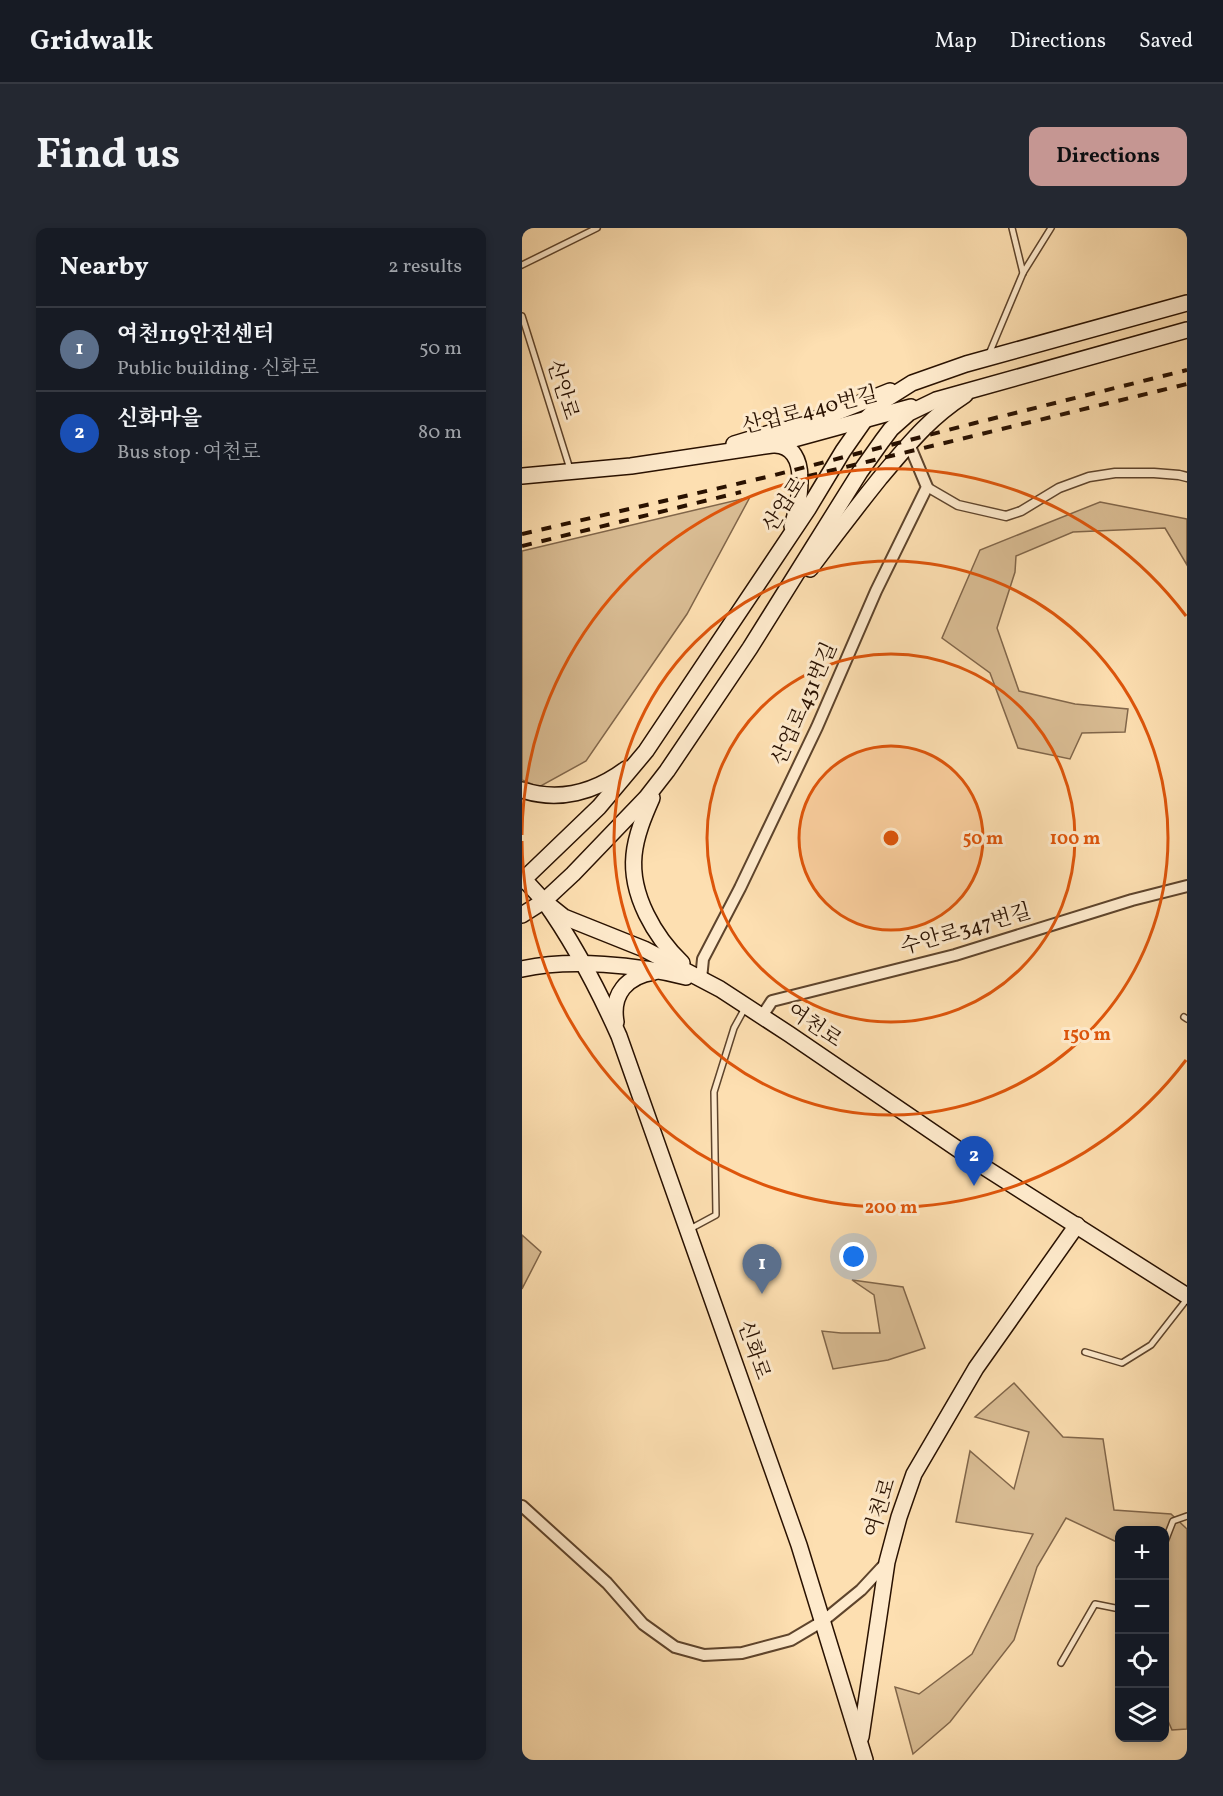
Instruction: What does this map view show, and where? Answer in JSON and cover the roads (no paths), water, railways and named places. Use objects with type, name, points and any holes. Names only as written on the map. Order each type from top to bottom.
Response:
[{"type":"main road","name":"산업로","points":[[523,880],[599,807],[646,751],[789,538],[843,451],[864,421],[885,400],[912,383],[987,359],[1187,303]]},
{"type":"main road","points":[[522,921],[620,826],[667,771],[750,648],[860,472],[899,421],[920,407],[936,400],[1187,330]]},
{"type":"main road","name":"산업로440번길","points":[[694,456],[835,413],[912,383]]},
{"type":"main road","points":[[750,648],[851,514],[926,425],[968,393],[992,384]]},
{"type":"main road","name":"산업로440번길","points":[[522,476],[632,466],[772,445],[936,400]]},
{"type":"main road","points":[[835,413],[850,414],[864,421],[872,429],[874,439],[860,472]]},
{"type":"main road","points":[[772,445],[783,446],[790,450],[799,465],[799,493],[789,538]]},
{"type":"main road","points":[[522,790],[549,796],[587,790],[617,776],[646,751]]},
{"type":"main road","points":[[667,771],[643,819],[637,838],[634,875],[642,903],[656,932],[669,950],[701,979]]},
{"type":"main road","name":"여천로","points":[[523,880],[544,901],[564,916],[644,949],[720,989],[984,1167],[1187,1297]]},
{"type":"main road","points":[[522,915],[544,901]]},
{"type":"main road","name":"신화로","points":[[544,901],[583,965],[619,1036],[799,1545],[865,1760]]},
{"type":"main road","points":[[522,969],[536,966],[583,965],[642,968],[693,978],[720,989]]},
{"type":"main road","points":[[619,1036],[614,1007],[620,991],[642,975],[666,972]]},
{"type":"main road","name":"여천로","points":[[860,1742],[887,1562],[914,1474],[976,1368],[1077,1225]]},
{"type":"street","points":[[909,444],[927,487],[958,505],[1006,516],[1021,512],[1059,488],[1089,477],[1125,473],[1187,477]]},
{"type":"street","name":"산업로431번길","points":[[701,979],[703,959],[797,770],[876,591],[927,487]]},
{"type":"street","name":"수안로347번길","points":[[762,1016],[772,1001],[955,956],[1132,900],[1187,886]]},
{"type":"street","points":[[522,1506],[608,1583],[643,1624],[675,1647],[705,1655],[742,1653],[791,1640],[823,1622],[861,1590],[887,1562]]},
{"type":"lane","points":[[522,265],[597,228]]},
{"type":"lane","points":[[1012,228],[1023,273]]},
{"type":"lane","points":[[987,359],[1023,273],[1051,228]]},
{"type":"lane","name":"산안로","points":[[522,316],[571,473]]},
{"type":"lane","points":[[689,1230],[716,1215],[714,1092],[734,1028],[746,1006]]},
{"type":"lane","points":[[1085,1352],[1122,1363],[1151,1345],[1187,1297]]},
{"type":"lane","points":[[1169,1531],[1173,1521],[1187,1516]]},
{"type":"lane","points":[[1061,1663],[1095,1604],[1115,1608]]},
{"type":"railway","points":[[522,534],[771,476],[1187,370]]},
{"type":"railway","points":[[788,481],[1187,384]]},
{"type":"railway","points":[[522,546],[741,492]]},
{"type":"place","name":"신화마을","points":[[974,1186]]},
{"type":"place","name":"여천119안전센터","points":[[762,1294]]}]
